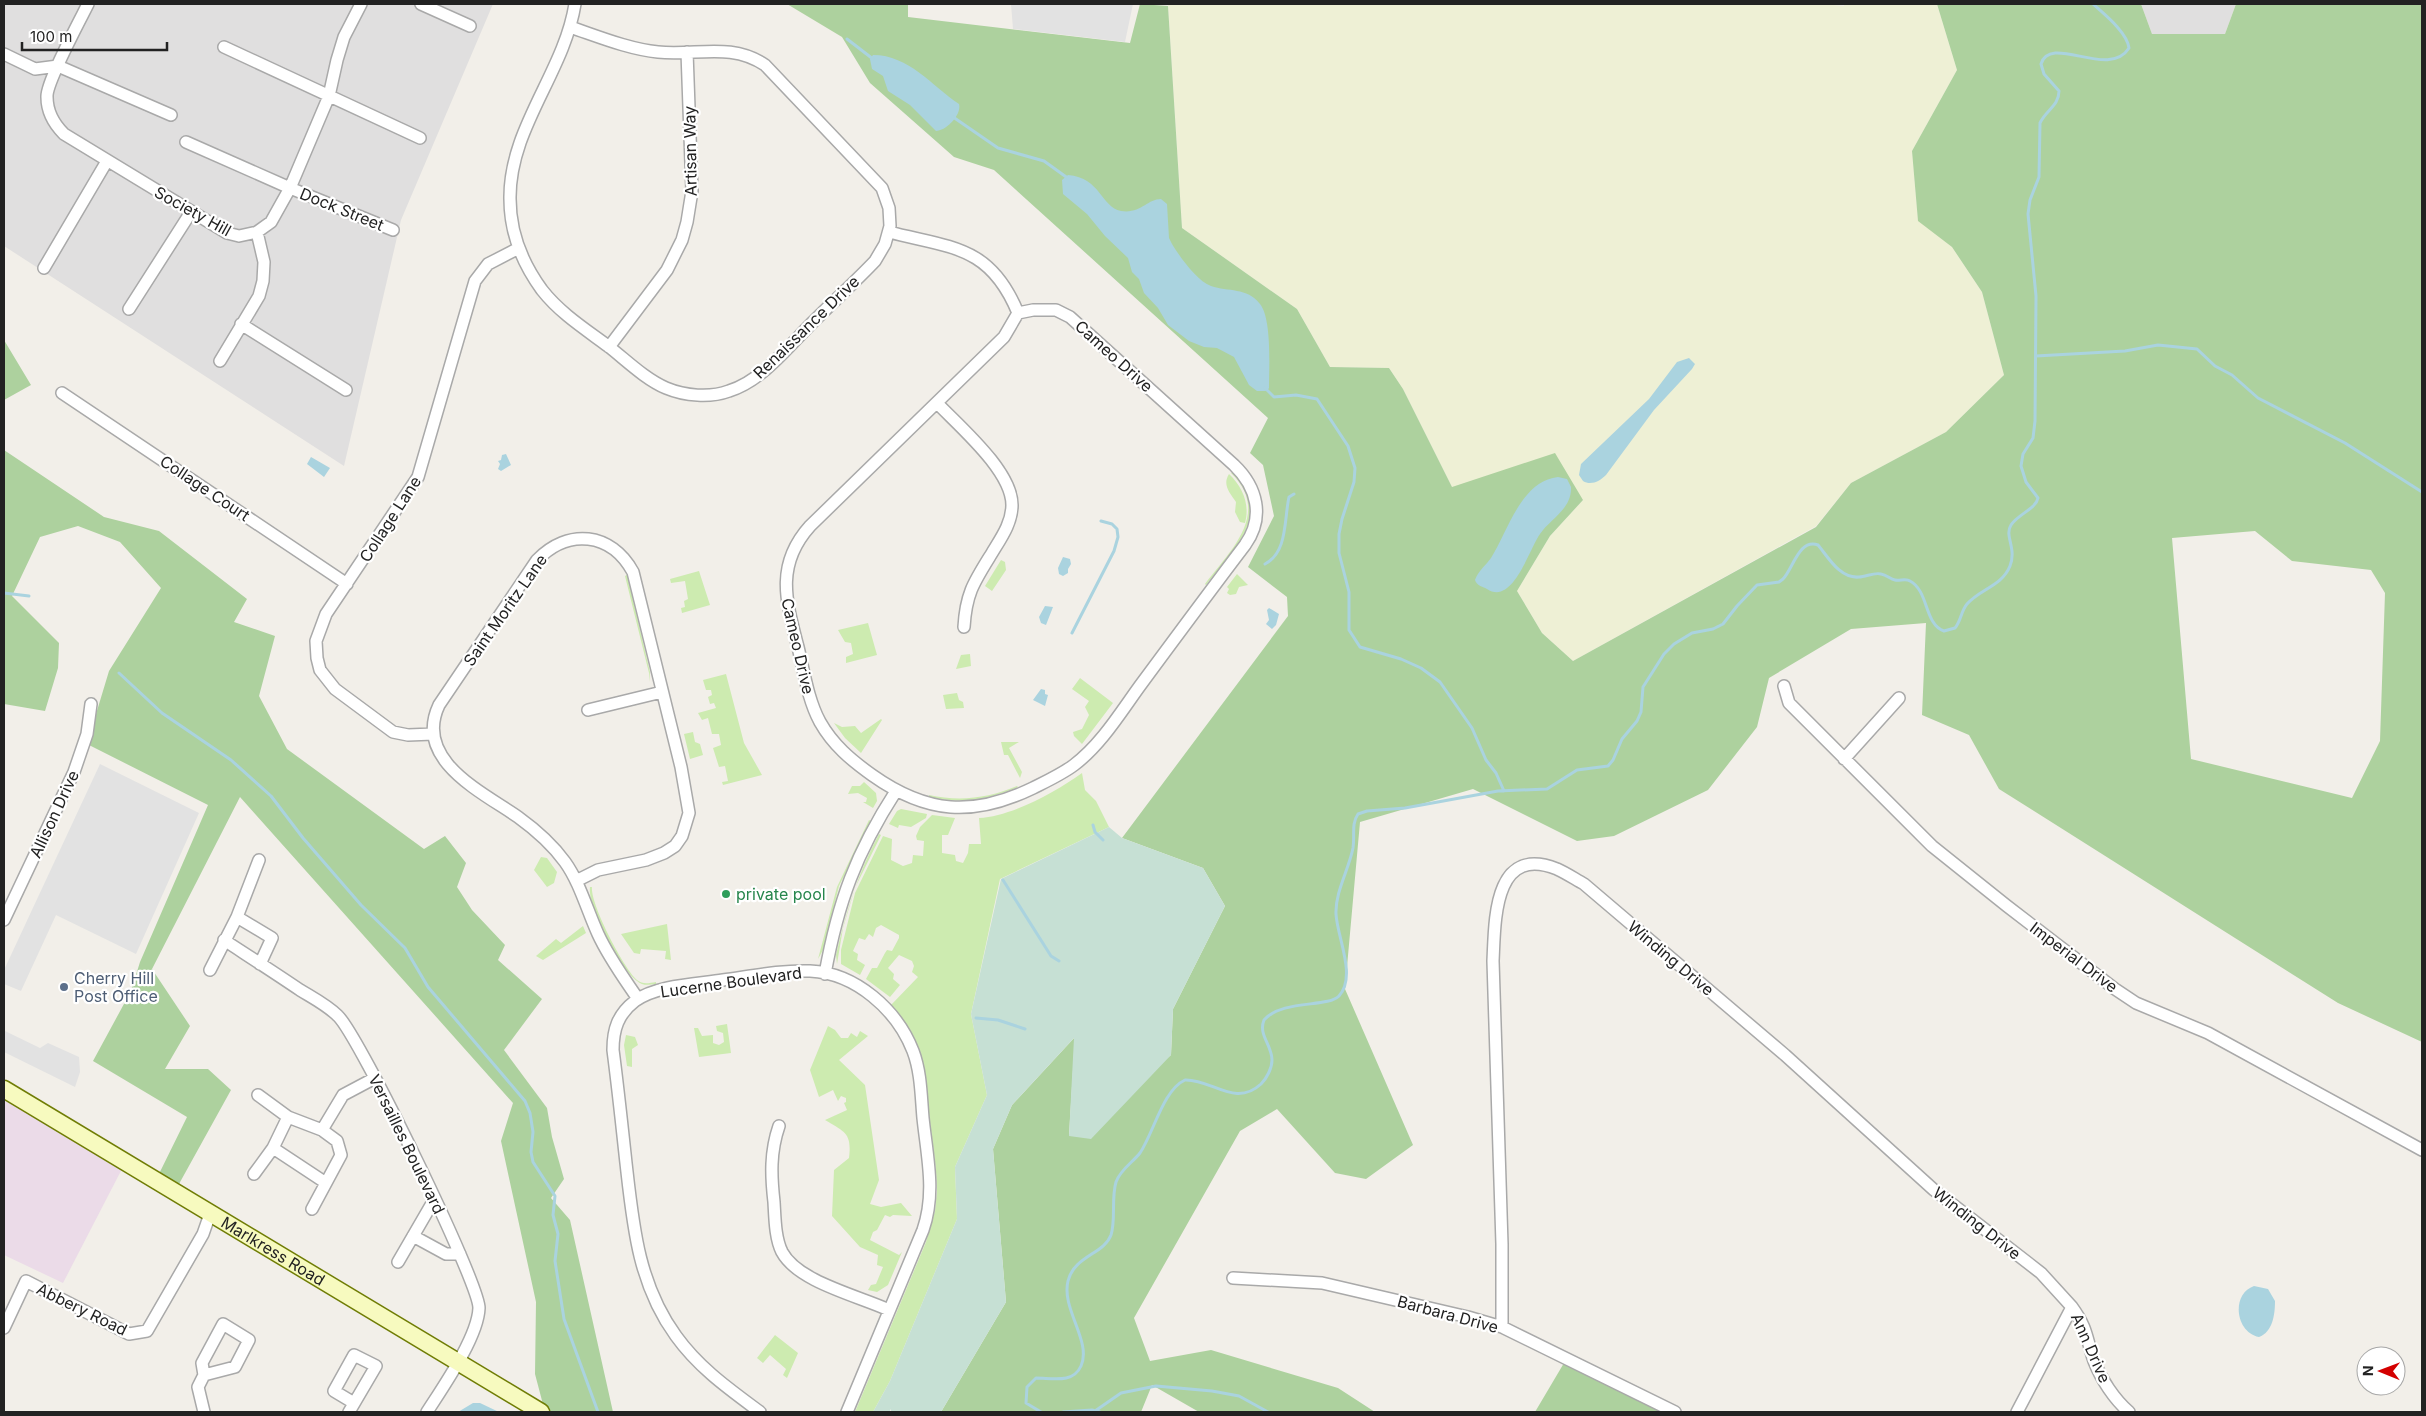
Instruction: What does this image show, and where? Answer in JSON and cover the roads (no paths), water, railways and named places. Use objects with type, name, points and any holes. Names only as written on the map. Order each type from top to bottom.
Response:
[{"type":"street","name":"Society Hill","points":[[88,4],[46,94],[50,115],[64,134],[191,212],[227,233],[238,236],[257,232],[271,222],[290,188],[329,96],[344,37],[361,4]]},
{"type":"street","points":[[421,4],[470,26]]},
{"type":"street","name":"Renaissance Drive","points":[[570,27],[646,50],[687,52],[734,51],[747,54],[766,64],[879,182],[886,194],[889,208],[889,232],[881,251],[869,267],[768,366],[738,388],[724,393],[699,395],[669,389],[650,378],[563,312],[548,297],[531,273],[519,248],[510,202],[513,163],[519,144],[570,27],[575,4]]},
{"type":"street","points":[[224,47],[420,138]]},
{"type":"street","name":"Artisan Way","points":[[608,347],[667,270],[682,240],[687,222],[692,184],[687,52]]},
{"type":"street","points":[[4,54],[35,68],[58,66],[170,116]]},
{"type":"street","name":"Dock Street","points":[[186,142],[290,188],[393,230]]},
{"type":"street","points":[[44,268],[107,161]]},
{"type":"street","points":[[129,308],[191,212]]},
{"type":"street","points":[[220,362],[259,296],[263,281],[264,262],[257,232]]},
{"type":"street","points":[[889,232],[956,247],[976,256],[988,266],[1002,283],[1018,313]]},
{"type":"street","name":"Collage Lane","points":[[433,734],[401,734],[388,729],[335,689],[324,676],[317,658],[317,635],[322,621],[418,477],[475,281],[488,264],[519,248]]},
{"type":"street","name":"Cameo Drive","points":[[1033,310],[1051,310],[1070,317],[1227,458],[1242,473],[1251,486],[1257,508],[1255,528],[1250,538],[1124,707],[1091,748],[1074,765],[1013,798],[981,807],[932,806],[915,801],[896,791],[849,758],[832,740],[819,720],[809,692],[787,605],[785,581],[792,553],[805,531],[1004,337],[1018,313],[1033,310]]},
{"type":"street","points":[[241,324],[346,390]]},
{"type":"street","name":"Collage Court","points":[[62,393],[347,584]]},
{"type":"street","points":[[937,403],[998,468],[1012,498],[1010,517],[1005,532],[970,590],[964,627]]},
{"type":"street","name":"Saint Moritz Lane","points":[[433,734],[434,718],[440,703],[537,560],[551,548],[570,540],[589,539],[614,548],[629,565],[636,581],[689,806],[685,829],[675,846],[658,856],[598,870],[576,881]]},
{"type":"street","name":"Imperial Drive","points":[[1784,686],[1789,703],[1932,846],[2121,993],[2160,1014],[2208,1033],[2422,1150]]},
{"type":"street","points":[[588,710],[662,692]]},
{"type":"street","points":[[1844,759],[1899,698]]},
{"type":"street","name":"Allison Drive","points":[[4,920],[74,772],[87,734],[91,704]]},
{"type":"street","points":[[433,734],[436,749],[452,770],[543,837],[564,860],[576,881],[608,955],[638,999]]},
{"type":"street","points":[[825,974],[836,918],[849,878],[866,843],[896,791]]},
{"type":"street","points":[[210,970],[236,917],[259,860]]},
{"type":"street","name":"Winding Drive","points":[[1502,1327],[1502,1237],[1493,961],[1495,917],[1503,883],[1515,870],[1528,865],[1556,869],[1584,884],[1785,1055],[1934,1190],[2041,1273],[2072,1307]]},
{"type":"street","points":[[236,917],[272,938],[260,964]]},
{"type":"street","name":"Versailles Boulevard","points":[[224,940],[338,1016],[348,1028],[375,1078],[460,1254],[478,1298],[479,1309],[473,1330],[457,1363],[427,1412]]},
{"type":"street","name":"Lucerne Boulevard","points":[[760,1412],[711,1375],[683,1345],[663,1316],[643,1272],[632,1218],[613,1044],[617,1023],[624,1012],[638,999],[661,990],[791,971],[812,971],[825,974],[862,989],[885,1007],[906,1037],[918,1072],[930,1176],[930,1203],[923,1230],[847,1412]]},
{"type":"street","points":[[322,1130],[343,1094],[375,1078]]},
{"type":"street","name":"Marlkress Road","points":[[4,1090],[541,1412]]},
{"type":"street","points":[[258,1095],[288,1117],[322,1130],[337,1141],[341,1155],[312,1209]]},
{"type":"street","points":[[254,1174],[272,1148],[288,1117]]},
{"type":"street","points":[[779,1126],[774,1142],[772,1173],[776,1222],[782,1252],[791,1264],[806,1274],[889,1310]]},
{"type":"street","points":[[272,1148],[326,1183]]},
{"type":"street","points":[[398,1262],[434,1200]]},
{"type":"street","name":"Abbery Road","points":[[4,1328],[26,1281],[129,1334],[147,1330],[203,1234],[210,1214]]},
{"type":"street","points":[[413,1236],[446,1254],[460,1254]]},
{"type":"street","name":"Barbara Drive","points":[[1233,1278],[1322,1283],[1468,1317],[1502,1327],[1675,1412]]},
{"type":"street","points":[[2017,1412],[2072,1307]]},
{"type":"street","name":"Ann Drive","points":[[2072,1307],[2087,1331],[2094,1362],[2106,1385],[2129,1412]]},
{"type":"street","points":[[204,1375],[235,1367],[249,1340],[223,1324],[202,1363],[204,1375],[198,1387],[204,1412]]},
{"type":"water","points":[[873,55],[886,56],[898,60],[919,73],[959,104],[956,117],[944,128],[936,131],[910,105],[888,91],[883,76],[872,69],[870,59]]},
{"type":"water","points":[[1068,175],[1087,181],[1109,204],[1121,211],[1139,209],[1152,201],[1161,199],[1167,204],[1169,238],[1189,268],[1200,279],[1211,286],[1243,292],[1260,304],[1264,311],[1268,332],[1269,388],[1267,391],[1257,391],[1249,385],[1234,357],[1217,348],[1204,347],[1189,341],[1168,325],[1158,308],[1144,293],[1139,279],[1132,272],[1128,258],[1105,236],[1087,214],[1063,194],[1062,180]]},
{"type":"water","points":[[1689,358],[1695,364],[1692,369],[1654,410],[1606,475],[1595,482],[1583,481],[1579,475],[1581,464],[1649,399],[1677,362]]},
{"type":"water","points":[[506,454],[511,465],[501,471],[498,469],[500,464],[498,461],[501,460],[502,455]]},
{"type":"water","points":[[311,457],[330,468],[324,477],[307,464]]},
{"type":"water","points":[[1558,477],[1567,479],[1571,487],[1568,501],[1560,513],[1540,534],[1519,574],[1505,590],[1496,592],[1478,585],[1475,580],[1476,577],[1491,558],[1525,497],[1545,481]]},
{"type":"water","points":[[1063,557],[1070,559],[1071,564],[1068,573],[1063,576],[1059,574],[1058,568]]},
{"type":"water","points":[[1045,606],[1053,607],[1046,625],[1041,623],[1039,617]]},
{"type":"water","points":[[1269,608],[1279,614],[1276,625],[1272,629],[1266,624],[1269,620],[1267,610]]},
{"type":"water","points":[[1041,689],[1045,690],[1045,694],[1048,695],[1045,706],[1033,700]]},
{"type":"water","points":[[2254,1286],[2268,1289],[2275,1301],[2274,1317],[2270,1327],[2264,1335],[2259,1337],[2251,1334],[2245,1328],[2239,1313],[2239,1304],[2242,1297],[2247,1290]]},
{"type":"water","points":[[473,1403],[480,1403],[499,1412],[458,1412]]},
{"type":"waterway","points":[[1041,1412],[1026,1403],[1027,1387],[1036,1378],[1067,1378],[1077,1372],[1081,1366],[1083,1346],[1067,1292],[1071,1273],[1082,1260],[1102,1247],[1111,1235],[1116,1182],[1140,1153],[1171,1093],[1177,1085],[1185,1080],[1195,1081],[1233,1093],[1251,1091],[1265,1079],[1272,1063],[1263,1030],[1264,1020],[1272,1013],[1282,1009],[1333,1000],[1339,996],[1344,988],[1346,978],[1345,956],[1337,923],[1336,906],[1353,848],[1354,826],[1358,814],[1367,811],[1405,808],[1498,791],[1547,789],[1577,770],[1608,766],[1613,760],[1622,739],[1637,721],[1641,712],[1643,687],[1664,654],[1674,644],[1692,633],[1713,629],[1723,624],[1757,585],[1779,582],[1783,579],[1801,550],[1811,544],[1818,545],[1835,566],[1846,575],[1862,577],[1878,574],[1895,580],[1910,581],[1921,592],[1933,622],[1944,631],[1955,628],[1967,604],[1996,583],[2006,573],[2012,560],[2009,529],[2014,521],[2037,502],[2038,498],[2026,482],[2021,466],[2023,454],[2033,438],[2035,421],[2036,296],[2028,214],[2030,200],[2039,177],[2040,123],[2055,104],[2059,91],[2044,74],[2041,64],[2047,56],[2056,53],[2108,60],[2120,57],[2129,48],[2120,30],[2093,4]]},
{"type":"waterway","points":[[847,39],[873,59]]},
{"type":"waterway","points":[[953,117],[998,148],[1044,161],[1069,179]]},
{"type":"waterway","points":[[2036,356],[2125,351],[2158,345],[2197,349],[2215,366],[2232,375],[2258,398],[2345,443],[2422,492]]},
{"type":"waterway","points":[[1265,388],[1274,397],[1296,395],[1317,399],[1348,446],[1355,468],[1354,482],[1342,519],[1339,534],[1339,553],[1349,592],[1349,630],[1360,647],[1401,659],[1421,668],[1440,682],[1472,728],[1486,760],[1496,773],[1504,791]]},
{"type":"waterway","points":[[1265,564],[1278,552],[1284,534],[1289,497],[1294,494]]},
{"type":"waterway","points":[[1072,633],[1114,551],[1118,537],[1117,529],[1112,524],[1101,521]]},
{"type":"waterway","points":[[4,593],[29,596]]},
{"type":"waterway","points":[[119,673],[162,713],[231,760],[271,796],[303,838],[361,905],[405,948],[428,987],[525,1101],[530,1113],[533,1132],[531,1152],[533,1162],[555,1196],[553,1215],[558,1234],[555,1261],[564,1319],[598,1412]]},
{"type":"waterway","points":[[1093,825],[1095,832],[1103,840]]},
{"type":"waterway","points":[[1003,880],[1051,956],[1059,961]]},
{"type":"waterway","points":[[976,1018],[998,1020],[1025,1029]]},
{"type":"waterway","points":[[1095,1411],[1121,1393],[1156,1386],[1212,1391],[1239,1396],[1268,1412]]},
{"type":"waterway","points":[[1063,1412],[1092,1410],[1100,1412]]},
{"type":"place","name":"private pool","points":[[726,894]]},
{"type":"place","name":"Cherry Hill Post Office","points":[[64,987]]}]
